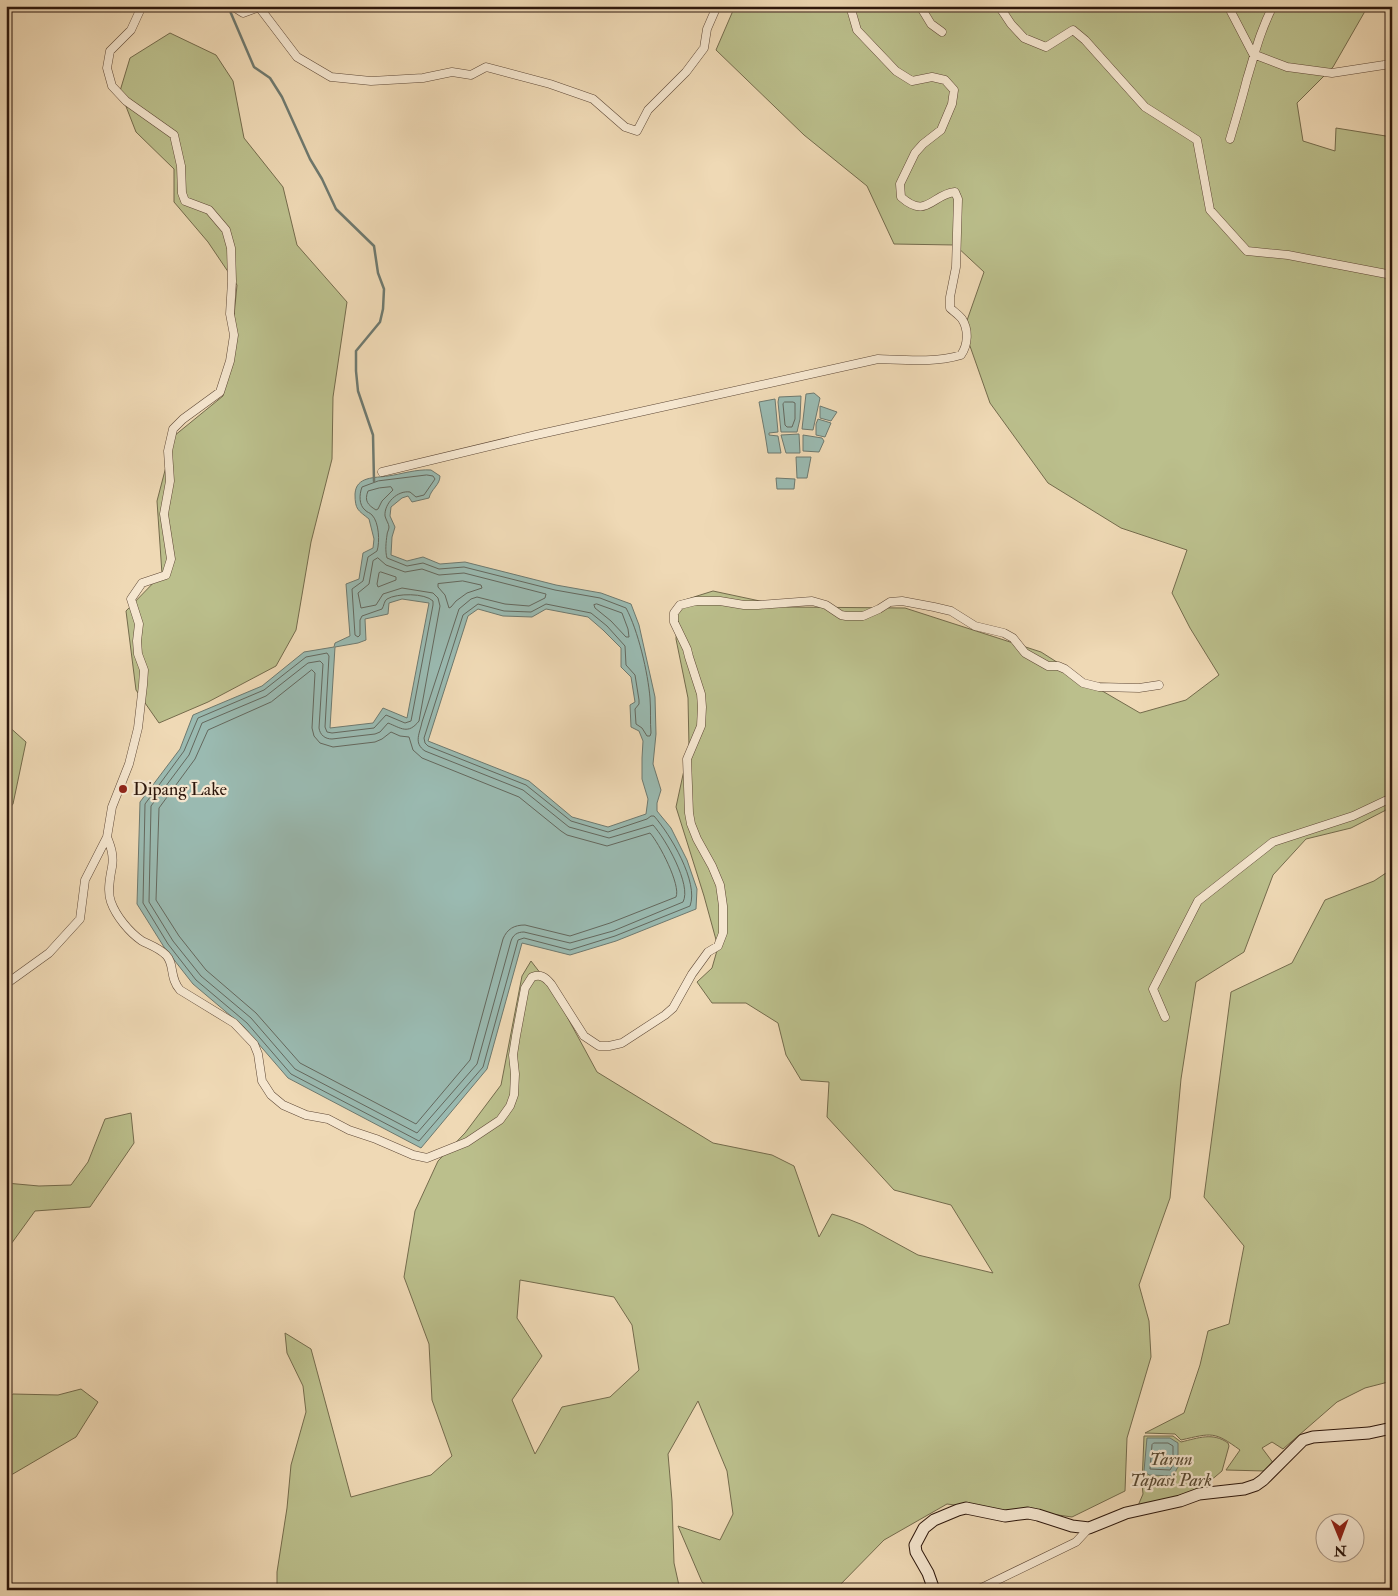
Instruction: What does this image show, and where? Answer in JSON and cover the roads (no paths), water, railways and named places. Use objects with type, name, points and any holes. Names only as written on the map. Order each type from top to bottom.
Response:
[{"type":"main road","points":[[934,1590],[928,1572],[916,1552],[915,1545],[924,1528],[934,1520],[958,1510],[966,1508],[1005,1516],[1028,1513],[1038,1514],[1072,1526],[1089,1528],[1126,1513],[1180,1501],[1199,1494],[1244,1489],[1256,1485],[1303,1440],[1312,1437],[1369,1433],[1392,1428]]},
{"type":"street","points":[[6,984],[48,952],[80,919],[85,880],[107,837],[112,807],[129,764],[138,728],[144,670],[137,648],[139,624],[131,599],[142,583],[166,575],[171,560],[164,514],[170,481],[168,451],[173,429],[183,419],[220,392],[230,361],[234,335],[230,314],[231,248],[226,230],[209,210],[185,201],[182,193],[181,166],[174,135],[126,101],[112,86],[107,68],[110,51],[131,30],[142,6]]},
{"type":"street","points":[[232,6],[243,13],[259,7],[297,57],[330,77],[371,81],[423,78],[452,72],[470,75],[486,67],[550,84],[593,99],[625,127],[637,131],[648,110],[686,72],[704,48],[707,29],[717,6]]},
{"type":"street","points":[[382,472],[536,435],[878,359],[948,359],[961,355],[967,347],[966,330],[962,319],[950,308],[950,297],[956,267],[958,199],[955,192],[947,192],[933,202],[920,207],[909,204],[901,197],[900,184],[915,153],[941,130],[952,104],[954,90],[945,80],[932,77],[912,81],[896,71],[857,30],[850,6]]},
{"type":"street","points":[[920,6],[931,24],[942,32]]},
{"type":"street","points":[[999,6],[1011,24],[1024,38],[1046,47],[1073,30],[1085,40],[1145,107],[1197,140],[1210,210],[1247,251],[1288,255],[1392,275]]},
{"type":"street","points":[[1228,6],[1253,54],[1288,67],[1332,73],[1392,63]]},
{"type":"street","points":[[1230,139],[1253,54],[1273,6]]},
{"type":"street","points":[[107,837],[112,847],[110,901],[122,921],[141,940],[167,955],[172,967],[175,984],[180,990],[234,1023],[254,1044],[258,1054],[262,1081],[272,1095],[283,1105],[295,1111],[328,1119],[349,1130],[376,1139],[412,1155],[427,1158],[467,1142],[500,1120],[510,1106],[514,1095],[515,1074],[513,1055],[516,1036],[526,988],[532,977],[540,975],[545,977],[584,1036],[599,1046],[609,1046],[622,1043],[673,1008],[692,974],[708,952],[718,946],[723,932],[723,906],[720,885],[697,839],[689,813],[688,759],[701,726],[702,707],[701,694],[687,649],[674,622],[674,613],[680,605],[696,601],[720,600],[744,605],[812,600],[846,616],[863,616],[890,602],[934,607],[950,611],[975,626],[1004,633],[1013,638],[1025,653],[1048,666],[1058,666],[1065,669],[1083,683],[1100,687],[1139,688],[1159,685]]},
{"type":"street","points":[[1165,1017],[1154,989],[1198,901],[1273,842],[1353,816],[1389,799],[1392,795]]},
{"type":"street","points":[[977,1590],[1076,1542],[1089,1528]]},
{"type":"water","points":[[814,393],[820,398],[813,430],[802,429],[806,394]]},
{"type":"water","points":[[801,396],[800,419],[797,432],[781,432],[779,397]]},
{"type":"water","points":[[775,399],[778,432],[769,433],[769,435],[778,436],[781,453],[768,453],[759,402]]},
{"type":"water","points":[[820,406],[837,412],[831,421],[820,418]]},
{"type":"water","points":[[818,419],[831,423],[825,437],[816,435]]},
{"type":"water","points":[[799,434],[800,453],[786,453],[781,435]]},
{"type":"water","points":[[803,435],[822,438],[824,441],[819,452],[803,451]]},
{"type":"water","points":[[796,457],[811,457],[807,478],[797,478]]},
{"type":"water","name":"Dipang Lake","points":[[431,470],[440,476],[439,482],[429,498],[412,502],[408,496],[402,498],[391,507],[390,516],[395,527],[392,537],[391,555],[407,561],[423,557],[440,564],[465,562],[556,585],[601,593],[631,604],[639,625],[655,697],[656,734],[653,764],[661,790],[657,811],[671,828],[687,860],[697,889],[696,909],[616,941],[570,955],[522,943],[487,1069],[421,1148],[288,1078],[244,1027],[193,984],[164,947],[137,904],[140,802],[180,749],[193,715],[262,686],[304,652],[334,647],[335,643],[350,636],[346,584],[359,579],[363,553],[373,548],[374,539],[369,519],[357,507],[356,488],[362,481],[367,479]],"holes":[[[402,599],[429,603],[407,718],[383,708],[373,723],[330,728],[335,647],[366,640],[365,619],[388,614],[389,603]],[[478,609],[503,616],[532,617],[546,609],[588,617],[621,648],[621,667],[631,677],[635,702],[630,705],[631,727],[639,731],[643,741],[642,779],[648,799],[646,814],[608,827],[572,817],[529,781],[428,741],[468,616]]]},
{"type":"water","points":[[776,478],[795,479],[794,489],[777,489]]},
{"type":"water","points":[[1147,1438],[1170,1438],[1178,1443],[1178,1467],[1173,1476],[1149,1475],[1144,1471]]},
{"type":"waterway","points":[[217,6],[230,11],[254,67],[270,78],[282,97],[310,159],[336,209],[374,246],[378,273],[384,289],[383,309],[380,322],[356,351],[358,391],[373,435],[374,481]]},
{"type":"place","name":"Dipang Lake","points":[[123,789]]},
{"type":"park label","name":"Tarun Tapasi Park","points":[[1171,1469]]}]
